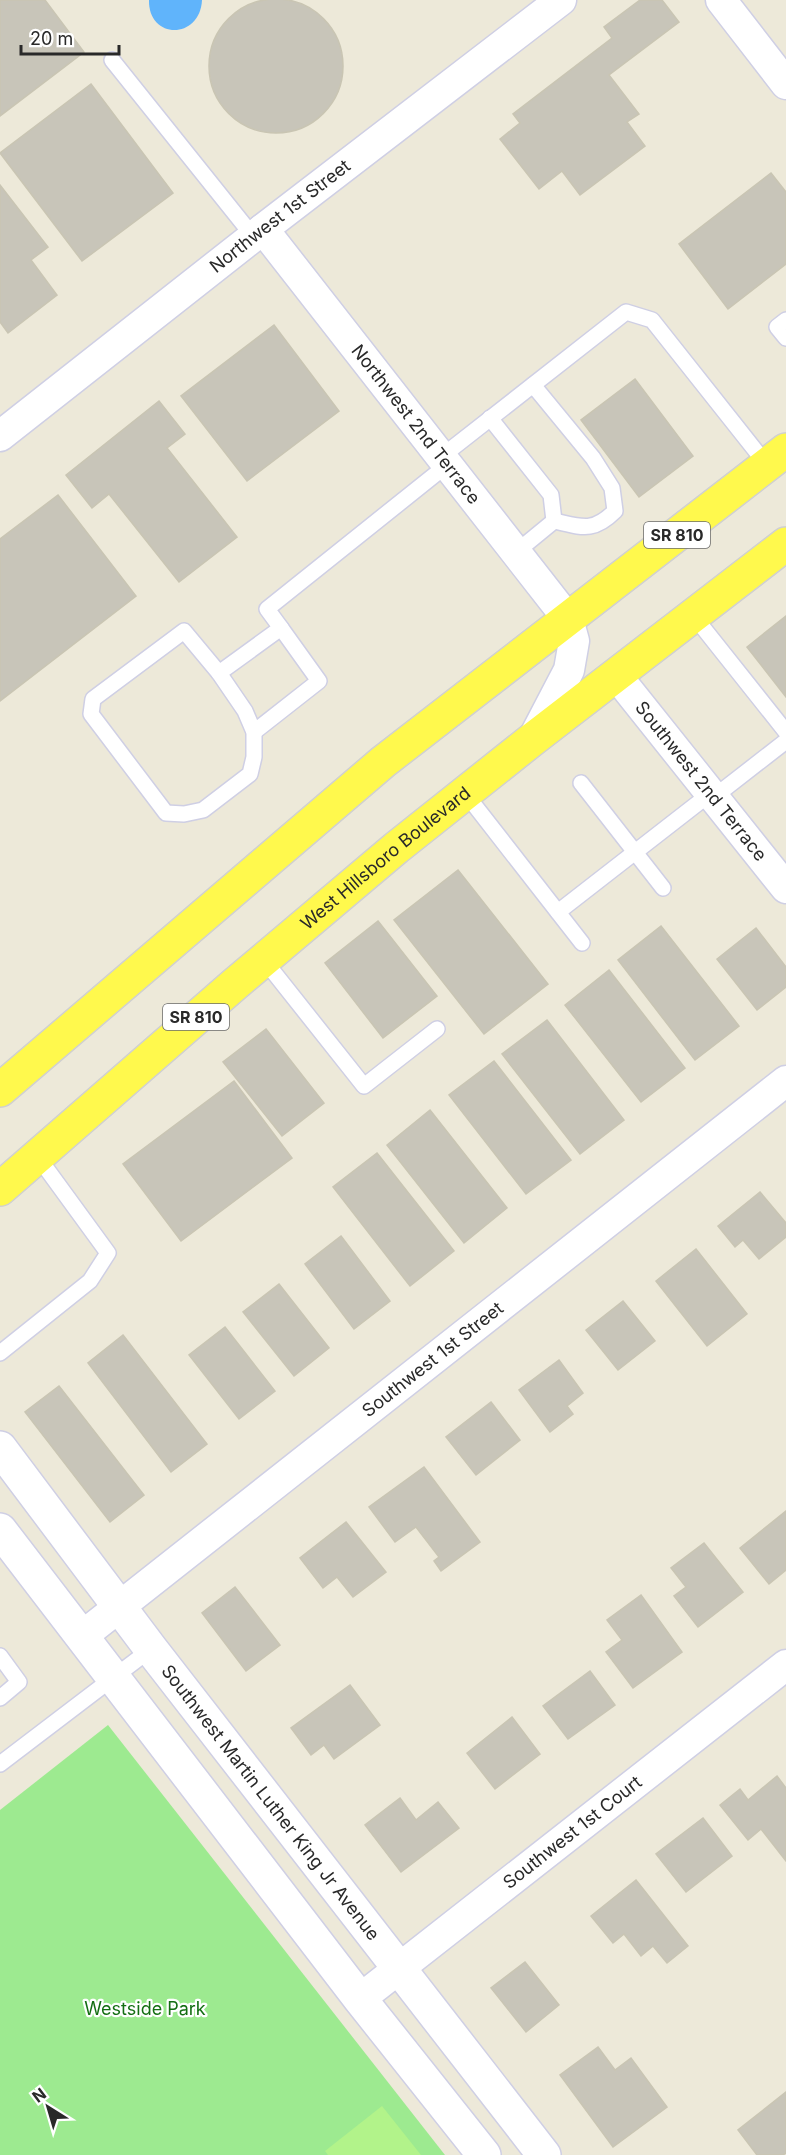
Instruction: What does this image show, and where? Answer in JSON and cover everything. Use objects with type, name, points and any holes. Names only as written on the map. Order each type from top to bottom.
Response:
[{"type":"main road","name":"SR 810","points":[[0,1090],[382,762],[777,458]]},
{"type":"main road","name":"West Hillsboro Boulevard","points":[[0,1189],[120,1082],[396,848],[786,544]]},
{"type":"street","name":"Northwest 1st Street","points":[[0,436],[258,232],[561,0]]},
{"type":"street","points":[[721,0],[786,84]]},
{"type":"street","name":"Northwest 2nd Terrace","points":[[258,232],[444,461],[568,619]]},
{"type":"street","points":[[533,739],[569,670],[574,640],[568,619]]},
{"type":"street","name":"Southwest 2nd Terrace","points":[[616,675],[786,888]]},
{"type":"street","name":"Southwest 1st Street","points":[[81,1637],[786,1082]]},
{"type":"street","name":"Southwest Martin Luther King Jr Avenue","points":[[0,1448],[151,1649],[544,2155]]},
{"type":"street","points":[[0,1530],[360,1999],[484,2155]]},
{"type":"street","name":"Southwest 1st Court","points":[[360,1999],[786,1665]]},
{"type":"lane","points":[[112,60],[258,232]]},
{"type":"lane","points":[[254,732],[319,681],[267,609],[444,461],[490,418],[626,312],[652,320],[777,458]]},
{"type":"lane","points":[[786,320],[777,327],[786,338]]},
{"type":"lane","points":[[533,385],[593,458],[612,488],[615,511],[602,524],[584,527],[554,521]]},
{"type":"lane","points":[[490,418],[551,495],[554,521]]},
{"type":"lane","points":[[515,553],[554,521]]},
{"type":"lane","points":[[693,615],[786,732]]},
{"type":"lane","points":[[219,673],[281,628]]},
{"type":"lane","points":[[184,632],[219,673],[245,711],[254,732],[254,757],[250,774],[203,810],[184,814],[166,813],[91,714],[93,699],[184,632]]},
{"type":"lane","points":[[558,912],[635,852],[786,741]]},
{"type":"lane","points":[[581,783],[663,888]]},
{"type":"lane","points":[[465,793],[582,943]]},
{"type":"lane","points":[[264,960],[364,1086],[436,1029]]},
{"type":"lane","points":[[0,1353],[90,1281],[108,1252],[38,1157]]},
{"type":"lane","points":[[0,1764],[151,1649]]},
{"type":"lane","points":[[0,1656],[19,1682],[0,1698]]},
{"type":"green space","name":"Westside Park","points":[[108,1725],[445,2155],[0,2155],[0,1810]]},
{"type":"green space","points":[[382,2106],[421,2155],[328,2155],[325,2151]]},
{"type":"water","points":[[149,0],[202,0],[199,13],[193,22],[184,28],[174,30],[165,28],[157,22],[151,13]]},
{"type":"building","points":[[276,-1],[302,4],[324,18],[338,40],[343,66],[338,92],[324,114],[302,128],[276,133],[250,128],[228,114],[214,92],[209,66],[214,40],[228,18],[250,4]]},
{"type":"building","points":[[0,0],[45,0],[84,52],[0,116]]},
{"type":"building","points":[[640,0],[662,0],[679,22],[609,75],[639,114],[627,122],[645,146],[580,195],[562,171],[539,189],[500,139],[520,123],[513,114],[612,38],[604,27]]},
{"type":"building","points":[[91,84],[173,193],[82,261],[0,153]]},
{"type":"building","points":[[771,173],[786,192],[786,264],[728,309],[679,244]]},
{"type":"building","points":[[0,185],[48,247],[31,260],[57,295],[8,333],[0,322]]},
{"type":"building","points":[[274,325],[339,411],[247,481],[181,396]]},
{"type":"building","points":[[635,379],[693,456],[639,497],[581,420]]},
{"type":"building","points":[[159,401],[185,434],[167,448],[237,537],[179,582],[109,494],[92,508],[66,475]]},
{"type":"building","points":[[58,495],[136,596],[0,701],[0,539]]},
{"type":"building","points":[[786,616],[786,697],[747,647]]},
{"type":"building","points":[[458,870],[548,984],[484,1034],[394,920]]},
{"type":"building","points":[[378,921],[437,996],[383,1038],[325,963]]},
{"type":"building","points":[[661,926],[739,1026],[695,1060],[618,960]]},
{"type":"building","points":[[756,928],[786,967],[786,987],[757,1010],[717,959]]},
{"type":"building","points":[[609,970],[685,1068],[641,1102],[565,1005]]},
{"type":"building","points":[[547,1020],[624,1120],[580,1154],[502,1054]]},
{"type":"building","points":[[266,1029],[324,1103],[282,1136],[223,1062]]},
{"type":"building","points":[[494,1061],[571,1160],[526,1194],[449,1095]]},
{"type":"building","points":[[234,1081],[292,1158],[181,1241],[123,1164]]},
{"type":"building","points":[[430,1110],[507,1208],[464,1243],[387,1145]]},
{"type":"building","points":[[377,1153],[454,1251],[410,1286],[333,1187]]},
{"type":"building","points":[[760,1192],[786,1223],[786,1237],[759,1259],[743,1240],[735,1247],[718,1226]]},
{"type":"building","points":[[341,1236],[390,1301],[354,1329],[305,1264]]},
{"type":"building","points":[[696,1249],[747,1314],[707,1346],[656,1281]]},
{"type":"building","points":[[279,1284],[329,1348],[294,1376],[243,1312]]},
{"type":"building","points":[[623,1301],[655,1341],[618,1370],[586,1330]]},
{"type":"building","points":[[225,1327],[275,1391],[239,1419],[189,1355]]},
{"type":"building","points":[[123,1335],[207,1444],[171,1472],[88,1363]]},
{"type":"building","points":[[559,1360],[583,1393],[567,1406],[573,1414],[550,1432],[519,1390]]},
{"type":"building","points":[[59,1386],[144,1495],[110,1522],[25,1412]]},
{"type":"building","points":[[491,1402],[520,1440],[476,1475],[446,1437]]},
{"type":"building","points":[[424,1467],[480,1542],[441,1571],[434,1561],[439,1557],[416,1527],[395,1542],[369,1507]]},
{"type":"building","points":[[786,1511],[786,1570],[769,1584],[740,1548]]},
{"type":"building","points":[[346,1522],[386,1572],[353,1597],[337,1577],[323,1588],[300,1558]]},
{"type":"building","points":[[704,1543],[743,1592],[698,1627],[674,1596],[686,1587],[671,1568]]},
{"type":"building","points":[[235,1587],[280,1645],[246,1671],[202,1613]]},
{"type":"building","points":[[641,1595],[682,1652],[633,1688],[606,1652],[622,1640],[607,1620]]},
{"type":"building","points":[[590,1671],[615,1705],[568,1739],[543,1706]]},
{"type":"building","points":[[350,1685],[380,1725],[334,1759],[324,1745],[311,1755],[291,1728]]},
{"type":"building","points":[[512,1717],[540,1754],[495,1789],[467,1753]]},
{"type":"building","points":[[777,1776],[786,1788],[786,1861],[761,1829],[748,1840],[720,1805],[740,1789],[748,1800]]},
{"type":"building","points":[[400,1798],[416,1820],[438,1802],[459,1828],[401,1872],[365,1825]]},
{"type":"building","points":[[703,1818],[732,1856],[686,1892],[656,1854]]},
{"type":"building","points":[[636,1880],[688,1946],[667,1963],[653,1946],[641,1956],[624,1934],[613,1943],[591,1916]]},
{"type":"building","points":[[525,1962],[559,2005],[526,2032],[491,1988]]},
{"type":"building","points":[[598,2047],[615,2070],[631,2058],[667,2107],[613,2147],[560,2075]]},
{"type":"building","points":[[786,2092],[786,2153],[757,2155],[738,2130]]}]
